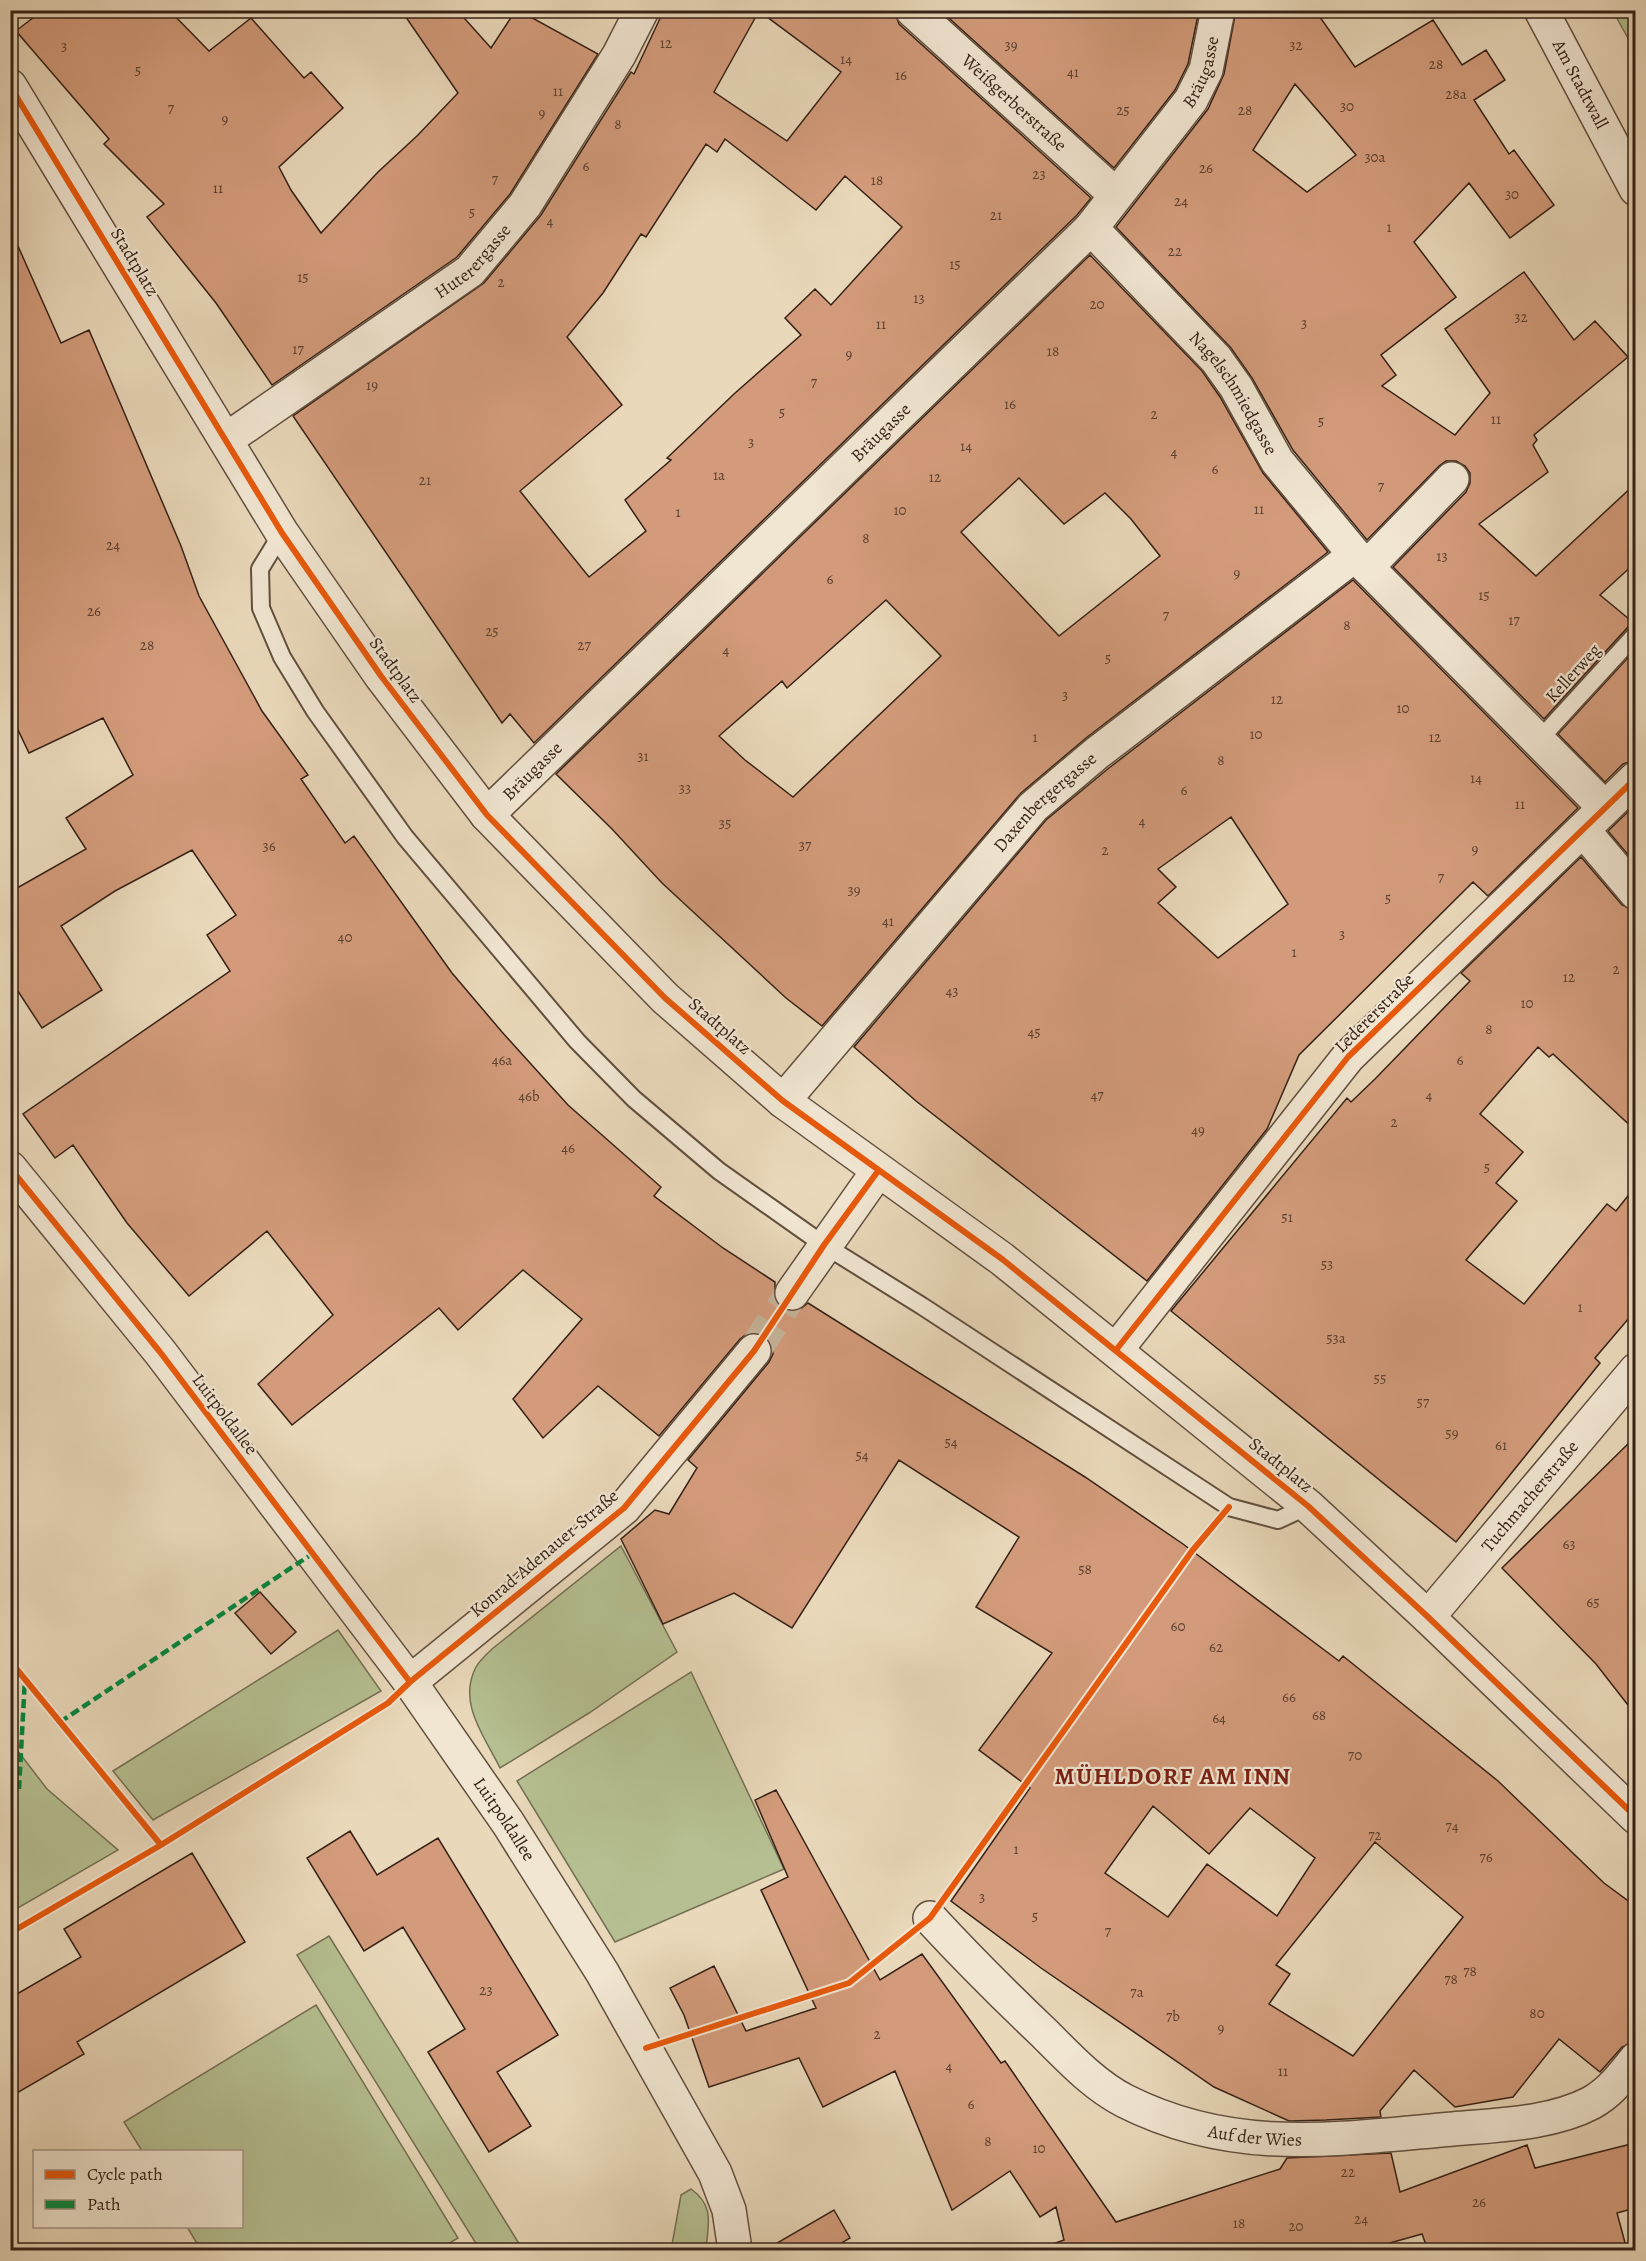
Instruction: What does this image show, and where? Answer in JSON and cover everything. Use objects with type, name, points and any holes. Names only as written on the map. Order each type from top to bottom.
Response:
[{"type":"street","name":"Huterergasse","points":[[227,440],[470,271],[525,205],[619,55],[642,10]]},
{"type":"street","name":"Weißgerberstraße","points":[[912,10],[1116,195]]},
{"type":"street","name":"Bräugasse","points":[[487,815],[1091,228],[1191,100],[1206,70],[1218,10]]},
{"type":"street","name":"Am Stadtwall","points":[[1541,10],[1635,189]]},
{"type":"street","name":"Stadtplatz","points":[[10,86],[282,533],[381,676],[487,815],[665,998],[783,1101],[1002,1259],[1308,1506],[1428,1617],[1635,1817]]},
{"type":"street","name":"Nagelschmiedgasse","points":[[1091,228],[1216,359],[1236,387],[1277,461],[1361,561],[1539,740],[1594,818],[1635,893]]},
{"type":"street","points":[[1361,561],[1452,479]]},
{"type":"street","name":"Daxenbergergasse","points":[[783,1101],[1033,807],[1097,753],[1361,561]]},
{"type":"street","name":"Ledererstraße","points":[[1116,1350],[1348,1057],[1635,778]]},
{"type":"street","name":"Luitpoldallee","points":[[10,1168],[160,1352],[410,1682],[508,1823],[602,1972],[715,2173],[729,2210],[735,2250]]},
{"type":"street","points":[[792,1293],[878,1171]]},
{"type":"street","name":"Konrad-Adenauer-Straße","points":[[410,1682],[624,1508],[754,1351]]},
{"type":"street","name":"Tuchmacherstraße","points":[[1428,1617],[1634,1375]]},
{"type":"street","name":"Auf der Wies","points":[[930,1918],[974,1966],[1087,2075],[1122,2100],[1154,2115],[1202,2130],[1260,2139],[1310,2141],[1502,2124],[1551,2116],[1590,2104],[1612,2089],[1635,2059]]},
{"type":"lane","points":[[282,533],[260,569],[261,608],[282,657],[315,711],[405,837],[562,1023],[634,1099],[719,1171],[824,1245],[922,1306],[1229,1507],[1278,1520],[1308,1506]]},
{"type":"lane","name":"Kellerweg","points":[[1539,740],[1635,634]]},
{"type":"green space","points":[[1613,11],[1635,11],[1635,51]]},
{"type":"green space","points":[[621,1546],[677,1652],[589,1713],[500,1768],[471,1707],[471,1680],[476,1667],[492,1649]]},
{"type":"green space","points":[[338,1630],[381,1691],[153,1820],[113,1771]]},
{"type":"green space","points":[[691,1672],[784,1869],[615,1942],[517,1781]]},
{"type":"green space","points":[[11,1742],[47,1789],[118,1850],[11,1912]]},
{"type":"green space","points":[[329,1936],[523,2250],[480,2250],[297,1955]]},
{"type":"green space","points":[[316,2005],[458,2238],[438,2250],[201,2250],[188,2228],[243,2228],[243,2150],[141,2150],[124,2122]]},
{"type":"green space","points":[[691,2189],[699,2195],[707,2209],[706,2250],[671,2250],[681,2195]]},
{"type":"building","points":[[43,10],[169,10],[209,51],[251,18],[304,78],[311,72],[343,108],[279,167],[291,190],[321,233],[378,172],[458,93],[401,10],[457,10],[491,48],[518,10],[598,54],[510,194],[457,257],[272,385],[216,303],[147,217],[164,204],[104,144],[109,139],[16,31]]},
{"type":"building","points":[[664,10],[894,10],[899,24],[1091,198],[1077,215],[534,743],[510,714],[502,723],[293,416],[484,283],[541,215],[631,72],[634,74]],"holes":[[[759,11],[841,72],[787,141],[714,92]],[[725,139],[816,210],[845,176],[902,227],[831,305],[815,289],[785,318],[801,335],[734,394],[667,458],[671,460],[625,500],[646,531],[589,577],[520,491],[622,405],[567,337],[603,293],[641,234],[646,237],[706,144],[717,152]]]},
{"type":"building","points":[[940,10],[1199,10],[1188,64],[1175,90],[1114,168]]},
{"type":"building","points":[[1236,10],[1315,10],[1355,67],[1433,20],[1462,65],[1486,50],[1505,80],[1474,100],[1509,154],[1514,150],[1554,205],[1510,238],[1469,183],[1414,242],[1456,297],[1381,355],[1396,375],[1382,386],[1455,435],[1490,393],[1445,329],[1524,272],[1574,340],[1595,321],[1628,357],[1534,435],[1537,440],[1533,445],[1548,472],[1479,524],[1536,576],[1635,484],[1635,563],[1600,595],[1635,624],[1628,627],[1544,719],[1393,567],[1466,492],[1470,483],[1470,473],[1465,466],[1456,461],[1446,461],[1439,466],[1367,540],[1293,450],[1252,378],[1231,348],[1116,227],[1208,109],[1224,74]],"holes":[[[1295,84],[1356,155],[1307,192],[1253,150]]]},
{"type":"building","points":[[10,228],[61,343],[89,330],[181,546],[199,596],[262,711],[308,775],[301,779],[345,843],[354,836],[452,973],[502,1032],[568,1105],[661,1187],[654,1196],[723,1248],[775,1282],[775,1300],[781,1308],[790,1312],[799,1310],[808,1303],[1085,1477],[1183,1544],[1339,1661],[1343,1656],[1498,1781],[1604,1883],[1635,1906],[1635,2041],[1622,2047],[1600,2072],[1559,2039],[1513,2097],[1455,2107],[1414,2070],[1380,2111],[1381,2117],[1289,2121],[1214,2087],[1041,1968],[951,1901],[1030,1788],[979,1750],[1052,1653],[976,1607],[1019,1537],[899,1460],[792,1628],[734,1593],[663,1624],[621,1539],[655,1510],[669,1514],[697,1468],[688,1460],[769,1362],[773,1354],[772,1345],[765,1336],[757,1332],[748,1333],[740,1339],[659,1436],[598,1386],[543,1438],[513,1399],[582,1319],[523,1270],[458,1330],[439,1308],[292,1425],[258,1384],[333,1315],[267,1231],[189,1296],[127,1223],[73,1145],[55,1158],[23,1114],[230,971],[207,935],[236,915],[192,850],[115,891],[61,926],[102,990],[42,1028],[10,979],[10,892],[86,849],[66,818],[133,775],[103,718],[29,753],[10,713]],"holes":[[[1153,1806],[1209,1854],[1250,1808],[1315,1858],[1277,1916],[1207,1864],[1168,1917],[1105,1873]],[[1375,1842],[1463,1917],[1353,2056],[1269,2004],[1290,1974],[1276,1965]]]},
{"type":"building","points":[[1090,255],[1202,371],[1220,397],[1263,473],[1328,552],[1086,738],[1021,793],[822,1026],[786,998],[662,883],[612,829],[556,774]],"holes":[[[1019,478],[1064,524],[1105,493],[1131,519],[1160,556],[1059,636],[961,532]],[[886,600],[941,656],[793,797],[745,760],[719,736],[782,681],[787,688]]]},
{"type":"building","points":[[1353,580],[1578,808],[1488,896],[1473,882],[1299,1055],[1267,1129],[1147,1281],[916,1101],[854,1047],[1046,820],[1109,768]],"holes":[[[1231,817],[1288,904],[1218,958],[1158,903],[1176,887],[1158,869]]]},
{"type":"building","points":[[1635,650],[1635,760],[1623,764],[1605,782],[1558,734]]},
{"type":"building","points":[[1635,805],[1635,863],[1608,831]]},
{"type":"building","points":[[1581,857],[1622,905],[1635,911],[1635,1130],[1553,1054],[1549,1057],[1538,1047],[1480,1114],[1523,1152],[1496,1183],[1517,1201],[1466,1260],[1524,1304],[1607,1204],[1616,1211],[1635,1187],[1635,1311],[1595,1358],[1600,1363],[1456,1542],[1171,1311],[1347,1098],[1351,1102],[1375,1079],[1470,981],[1461,973]]},
{"type":"building","points":[[1635,1437],[1635,1714],[1596,1664],[1502,1568]]},
{"type":"building","points":[[260,1592],[296,1632],[271,1654],[235,1613]]},
{"type":"building","points":[[776,1790],[880,1980],[922,1954],[1001,2063],[1005,2061],[1116,2222],[1280,2169],[1287,2158],[1391,2153],[1400,2192],[1527,2145],[1535,2168],[1635,2143],[1635,2208],[1617,2213],[1627,2250],[1428,2250],[1422,2234],[1365,2250],[1051,2250],[1050,2245],[1064,2240],[1056,2207],[1040,2217],[1010,2171],[952,2210],[895,2071],[823,2107],[799,2058],[709,2087],[684,2015],[670,1988],[714,1966],[746,2031],[816,2008],[761,1890],[788,1877],[755,1800]]},
{"type":"building","points":[[350,1831],[377,1875],[438,1838],[558,2035],[497,2072],[531,2126],[489,2152],[428,2052],[465,2029],[403,1927],[364,1951],[307,1858]]},
{"type":"building","points":[[192,1853],[245,1942],[77,2042],[84,2054],[10,2097],[10,1998],[81,1957],[64,1929]]},
{"type":"building","points":[[834,2210],[850,2238],[830,2250],[765,2250]]},
{"type":"tunnel","points":[[754,1351],[792,1293]]},
{"type":"marked path","points":[[60,1722],[312,1554]]},
{"type":"marked path","points":[[19,1789],[25,1678]]},
{"type":"cycle path","points":[[10,86],[282,533],[381,676],[487,815],[665,998],[783,1101],[1002,1259],[1308,1506],[1428,1617],[1636,1817]]},
{"type":"cycle path","points":[[1116,1350],[1348,1057],[1636,778]]},
{"type":"cycle path","points":[[10,1168],[160,1352],[410,1682]]},
{"type":"cycle path","points":[[10,1933],[161,1845],[388,1703],[410,1682],[624,1508],[754,1351],[824,1245],[878,1171]]},
{"type":"cycle path","points":[[646,2048],[849,1983],[930,1918],[1192,1551],[1229,1507]]},
{"type":"cycle path","points":[[10,1661],[161,1845]]},
{"type":"district","name":"MÜHLDORF AM INN","points":[[1173,1776]]}]
